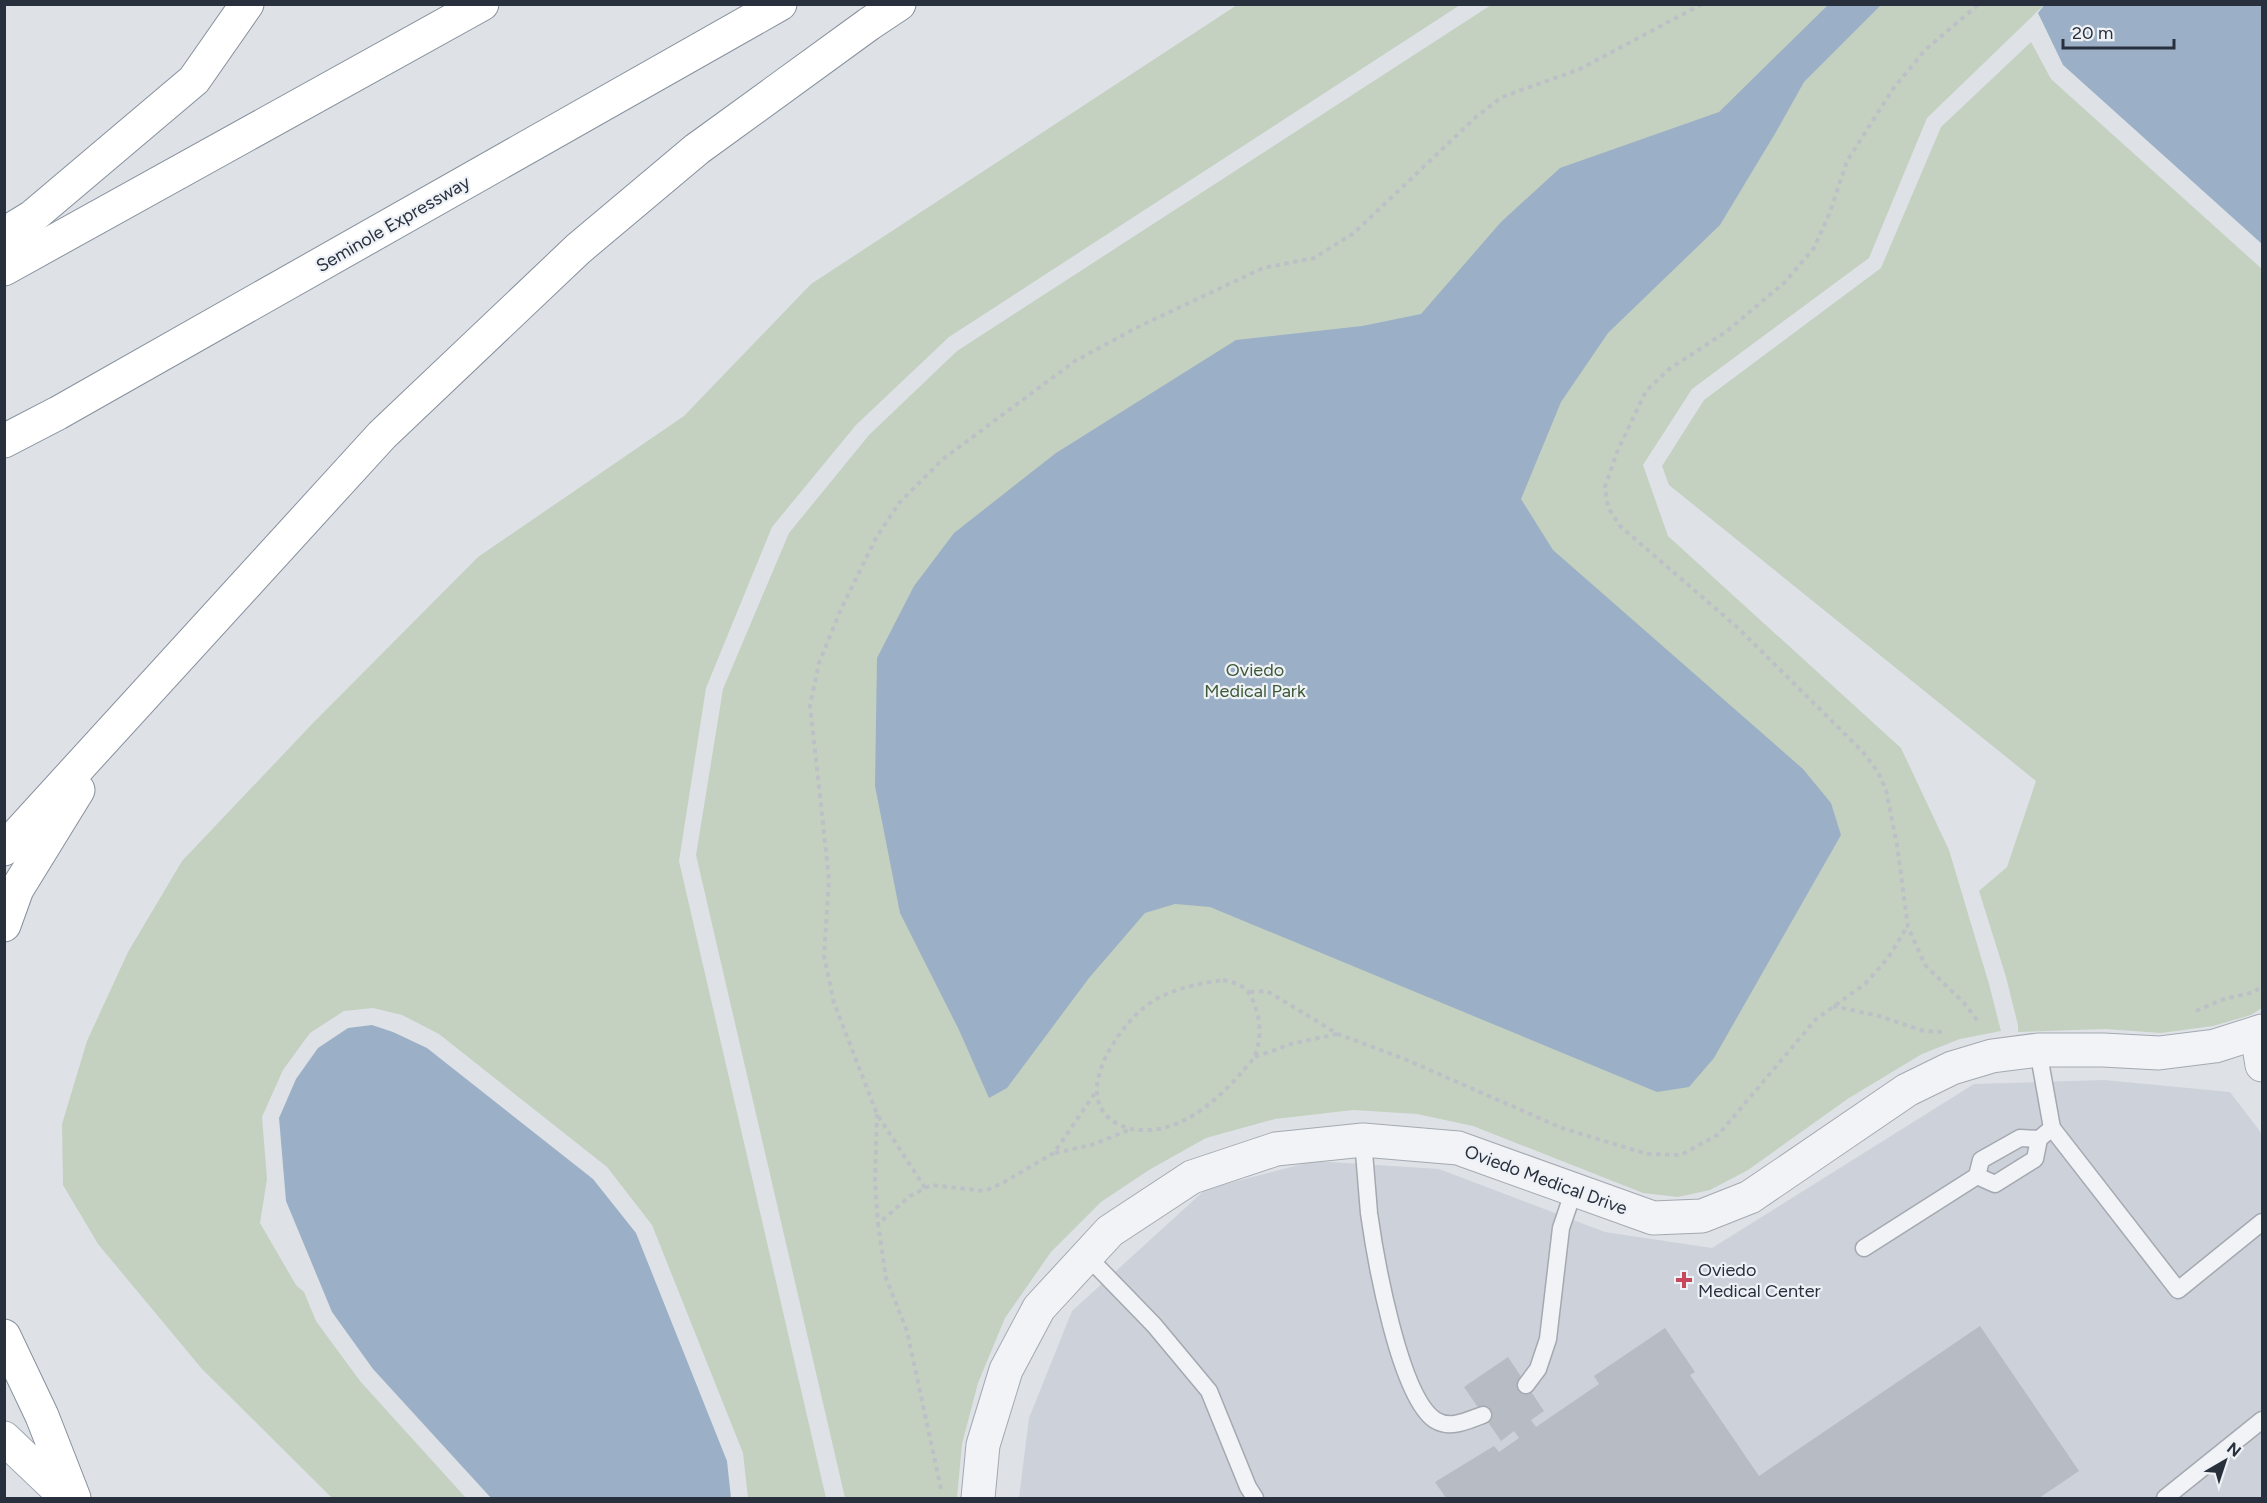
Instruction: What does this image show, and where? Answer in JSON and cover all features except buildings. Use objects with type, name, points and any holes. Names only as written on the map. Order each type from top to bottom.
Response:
[{"type":"main road","points":[[4,234],[32,217],[194,80],[247,4]]},
{"type":"main road","points":[[4,268],[482,4]]},
{"type":"main road","name":"Seminole Expressway","points":[[4,441],[89,396],[780,4]]},
{"type":"main road","points":[[4,849],[382,435],[578,249],[698,149],[899,4]]},
{"type":"main road","points":[[4,925],[17,889],[122,718]]},
{"type":"main road","points":[[4,1336],[42,1416],[74,1498]]},
{"type":"main road","points":[[4,1438],[67,1498]]},
{"type":"street","name":"Oviedo Medical Drive","points":[[978,1498],[983,1445],[1006,1370],[1039,1308],[1110,1231],[1192,1177],[1276,1149],[1363,1140],[1458,1148],[1653,1218],[1702,1216],[1750,1197],[1906,1090],[1952,1068],[1992,1056],[2038,1050],[2159,1053],[2261,1043]]},
{"type":"lane","points":[[1977,1176],[1995,1184],[2035,1159],[2046,1133],[2038,1050]]},
{"type":"lane","points":[[1864,1248],[1977,1176],[1981,1160],[2020,1138],[2046,1133]]},
{"type":"lane","points":[[2046,1133],[2178,1290],[2262,1221]]},
{"type":"lane","points":[[1363,1140],[1370,1214],[1388,1311],[1409,1383],[1420,1403],[1436,1420],[1455,1425],[1483,1415]]},
{"type":"lane","points":[[1526,1384],[1538,1369],[1548,1339],[1561,1228],[1574,1190]]},
{"type":"lane","points":[[1087,1256],[1154,1325],[1209,1391],[1248,1487],[1255,1498]]},
{"type":"lane","points":[[2165,1498],[2262,1420]]},
{"type":"path","points":[[925,1188],[878,1114],[834,1003],[824,956],[829,879],[810,705],[819,663],[841,609],[876,538],[899,503],[943,459],[1075,361],[1138,327],[1263,268],[1314,258],[1354,233],[1476,117],[1502,97],[1580,69],[1702,4]]},
{"type":"path","points":[[1977,1020],[1964,1003],[1925,965],[1908,927],[1897,845],[1886,790],[1878,772],[1862,751],[1738,628],[1620,526],[1608,507],[1605,487],[1617,452],[1646,391],[1668,370],[1727,331],[1785,282],[1814,248],[1830,212],[1847,161],[1893,89],[1925,50],[1979,4]]},
{"type":"path","points":[[1250,992],[1267,991],[1338,1034],[1407,1060],[1562,1128],[1647,1154],[1681,1155],[1719,1134],[1816,1019],[1865,984],[1888,958],[1908,927]]},
{"type":"path","points":[[878,1224],[910,1196],[931,1185],[985,1191],[1054,1153],[1091,1145],[1129,1130],[1148,1131],[1168,1127],[1192,1116],[1212,1103],[1254,1057],[1260,1038],[1258,1014],[1250,992],[1240,983],[1223,980],[1196,984],[1147,1005],[1127,1025],[1107,1054],[1097,1090],[1054,1153]]},
{"type":"path","points":[[1254,1057],[1291,1044],[1338,1034]]},
{"type":"path","points":[[1097,1090],[1099,1105],[1108,1118],[1129,1130]]},
{"type":"path","points":[[878,1114],[874,1181],[886,1278],[907,1331],[924,1402],[942,1498]]},
{"type":"shaded area","name":"Oviedo Medical Center","points":[[2104,1080],[2230,1092],[2262,1134],[2262,1498],[1019,1498],[1029,1418],[1072,1311],[1206,1189],[1314,1161],[1439,1169],[1605,1232],[1712,1248],[1974,1084]]},
{"type":"green space","points":[[1237,5],[1460,5],[949,337],[856,425],[772,527],[706,688],[679,861],[826,1498],[748,1498],[743,1453],[652,1225],[607,1167],[439,1034],[402,1015],[373,1008],[344,1011],[310,1033],[283,1070],[262,1117],[267,1179],[260,1223],[296,1285],[304,1292],[316,1321],[360,1381],[466,1498],[332,1498],[202,1369],[98,1244],[63,1185],[62,1124],[87,1041],[128,952],[182,861],[314,722],[478,557],[684,416],[811,284]]},
{"type":"green space","name":"Oviedo Medical Park","points":[[1491,5],[2044,5],[1927,118],[1869,258],[1692,389],[1643,465],[1668,536],[1901,748],[1949,850],[2001,1031],[1960,1039],[1922,1054],[1849,1098],[1748,1170],[1710,1190],[1678,1197],[1643,1193],[1473,1126],[1417,1114],[1353,1110],[1275,1119],[1206,1138],[1149,1170],[1101,1202],[1051,1252],[1005,1318],[978,1383],[962,1444],[957,1498],[845,1498],[696,855],[723,689],[789,533],[869,435],[957,351]]},
{"type":"green space","points":[[2031,42],[2051,79],[2262,269],[2262,1008],[2251,1015],[2213,1026],[2161,1033],[2105,1029],[2018,1032],[2006,977],[1979,891],[2007,867],[2036,781],[1669,485],[1662,466],[1704,400],[1881,268],[1941,127]]},
{"type":"water","points":[[1829,4],[1881,5],[1804,82],[1720,225],[1608,333],[1561,402],[1521,499],[1553,550],[1803,769],[1831,803],[1841,835],[1714,1058],[1689,1087],[1657,1092],[1210,907],[1175,904],[1145,913],[1089,978],[1007,1088],[989,1098],[959,1030],[900,913],[875,786],[877,658],[914,586],[954,533],[1056,453],[1236,340],[1362,326],[1421,314],[1501,222],[1560,168],[1719,112]]},
{"type":"water","points":[[2045,4],[2262,5],[2262,244],[2063,65],[2038,13]]},
{"type":"water","points":[[372,1025],[427,1048],[593,1179],[636,1233],[727,1461],[731,1498],[491,1498],[373,1369],[332,1312],[286,1201],[279,1118],[296,1079],[318,1048],[348,1028]]},
{"type":"place","name":"Oviedo Medical Center","points":[[1684,1280]]}]
